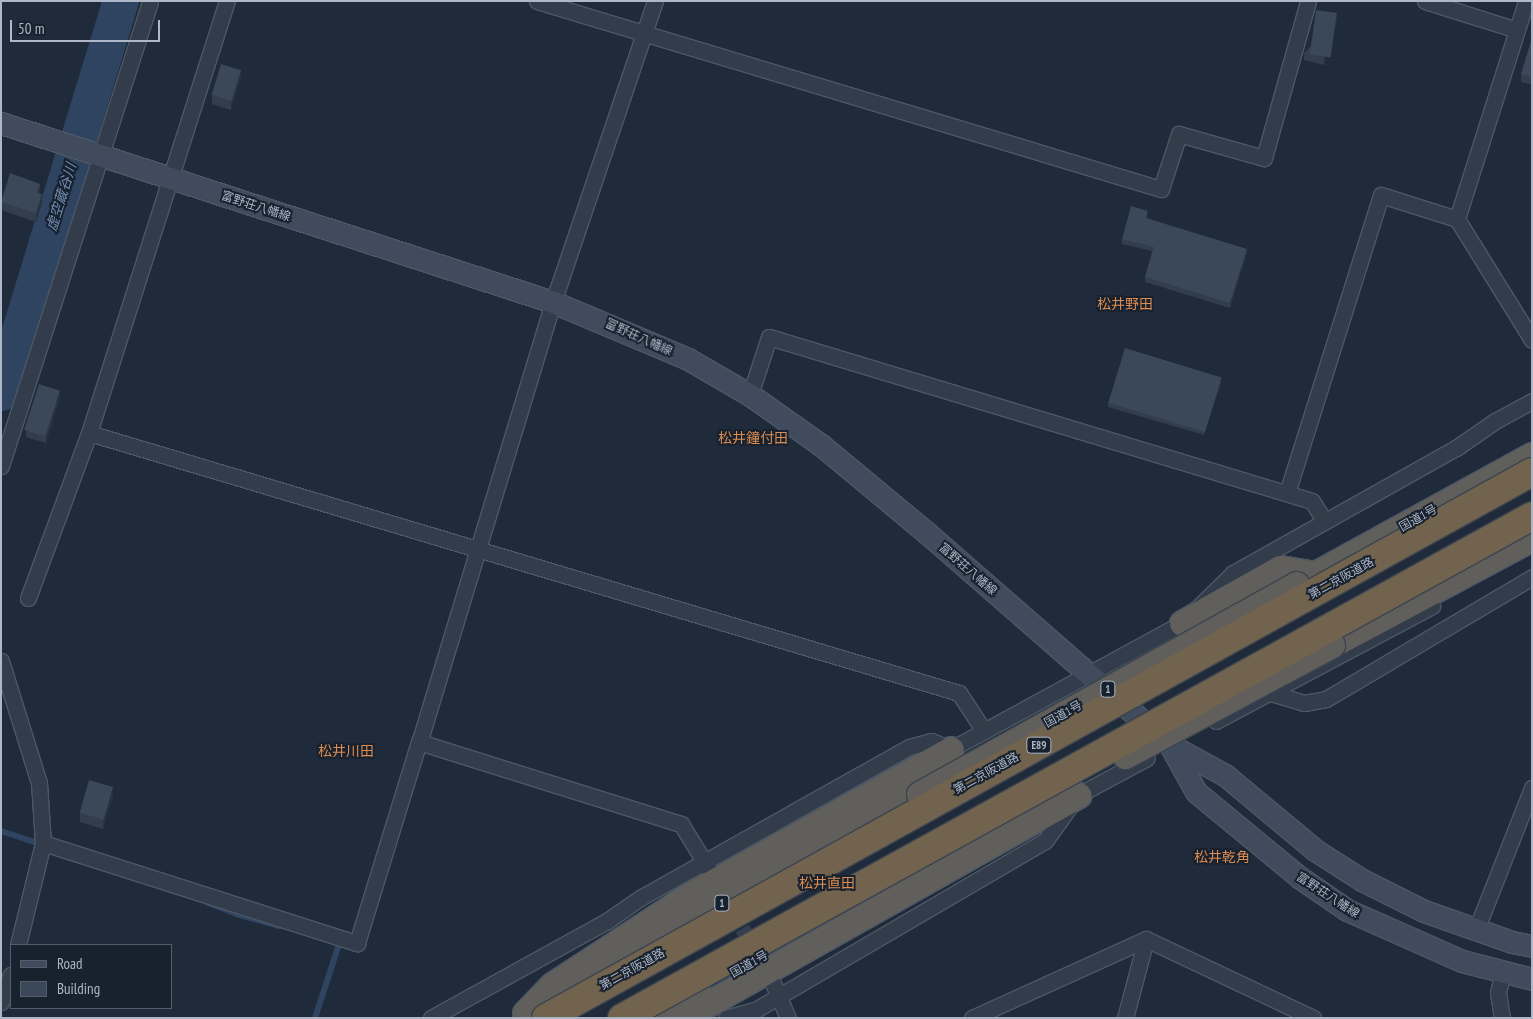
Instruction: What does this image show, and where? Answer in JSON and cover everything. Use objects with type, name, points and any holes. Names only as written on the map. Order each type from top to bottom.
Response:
[{"type":"highway","name":"国道1号","points":[[529,1016],[919,794],[1532,455]]},
{"type":"highway","name":"第二京阪道路","points":[[529,1016],[1532,472]]},
{"type":"highway","points":[[622,1018],[1532,516]]},
{"type":"highway","name":"国道1号","points":[[651,1018],[954,850],[1532,538]]},
{"type":"highway","points":[[1182,623],[1280,568],[1305,579]]},
{"type":"highway","points":[[529,1016],[552,985],[688,896],[951,749]]},
{"type":"highway","points":[[683,1018],[1078,796]]},
{"type":"main road","name":"富野荘八幡線","points":[[1,123],[553,302],[688,359],[750,395],[859,476],[1170,745],[1225,775],[1308,845],[1362,880],[1424,910],[1476,930],[1532,946]]},
{"type":"main road","name":"富野荘八幡線","points":[[1170,745],[1196,792],[1299,877],[1347,910],[1420,945],[1503,973],[1532,979]]},
{"type":"street","points":[[1,466],[99,155],[150,1]]},
{"type":"street","points":[[28,598],[89,433],[227,1]]},
{"type":"street","points":[[537,1],[1161,189],[1179,134],[1264,158],[1308,1]]},
{"type":"street","points":[[43,843],[357,943],[553,302],[654,1]]},
{"type":"street","points":[[1425,1],[1517,30]]},
{"type":"street","points":[[1457,219],[1526,1]]},
{"type":"street","points":[[1287,493],[1381,195],[1457,219],[1532,340]]},
{"type":"street","points":[[750,395],[769,336],[1312,501],[1324,520]]},
{"type":"street","points":[[431,1018],[607,921],[640,898],[709,868],[910,747],[931,742],[951,749],[1182,623],[1233,573],[1324,520],[1456,448],[1495,421],[1532,401]]},
{"type":"street","points":[[89,433],[478,551],[959,693],[984,731]]},
{"type":"street","points":[[726,1018],[757,1009],[1045,841],[1078,796],[1532,552]]},
{"type":"street","points":[[1271,692],[1304,703],[1326,698],[1532,576]]},
{"type":"street","points":[[1,661],[39,783],[43,843],[18,944]]},
{"type":"street","points":[[419,742],[680,824],[709,868]]},
{"type":"street","points":[[1476,930],[1532,788]]},
{"type":"street","points":[[972,1018],[1146,939],[1312,1018]]},
{"type":"street","points":[[1125,1018],[1146,939]]},
{"type":"street","points":[[1502,1018],[1498,992],[1503,973]]},
{"type":"street","points":[[1,1002],[10,978]]},
{"type":"street","points":[[772,981],[788,1018]]},
{"type":"building","points":[[1316,10],[1337,13],[1331,57],[1310,55]]},
{"type":"building","points":[[1532,42],[1532,77],[1521,74]]},
{"type":"building","points":[[221,64],[241,70],[232,101],[212,95]]},
{"type":"building","points":[[10,173],[40,184],[37,193],[42,194],[36,213],[1,202]]},
{"type":"building","points":[[1131,206],[1148,211],[1146,218],[1247,249],[1230,303],[1145,277],[1154,247],[1122,239]]},
{"type":"building","points":[[1125,348],[1222,378],[1205,432],[1108,403]]},
{"type":"building","points":[[39,384],[60,391],[45,436],[24,430]]},
{"type":"building","points":[[89,780],[113,787],[104,820],[80,813]]},
{"type":"waterway","name":"虚空蔵谷川","points":[[1,393],[121,1]]},
{"type":"waterway","points":[[1,831],[43,845]]},
{"type":"waterway","points":[[208,903],[236,914],[279,926]]},
{"type":"waterway","points":[[315,1018],[340,941],[337,941]]},
{"type":"tunnel","points":[[731,908],[770,977]]},
{"type":"district","name":"松井野田","points":[[1125,304]]},
{"type":"district","name":"松井鐘付田","points":[[753,438]]},
{"type":"district","name":"松井川田","points":[[346,751]]},
{"type":"district","name":"松井乾角","points":[[1222,857]]},
{"type":"district","name":"松井直田","points":[[827,883]]}]
